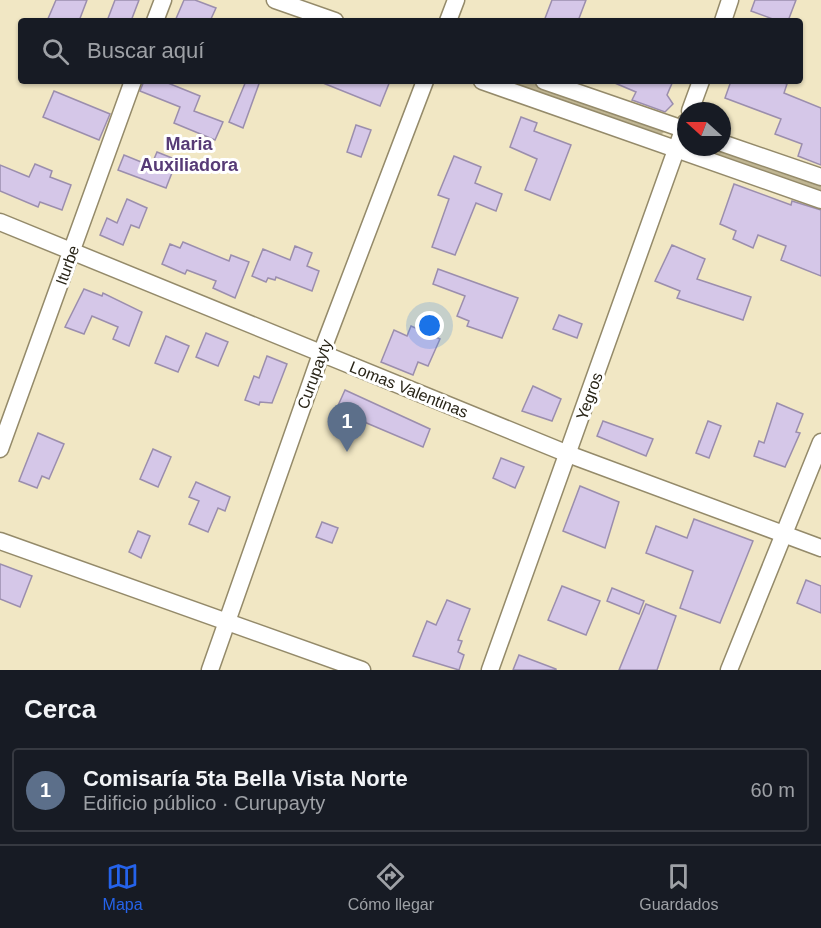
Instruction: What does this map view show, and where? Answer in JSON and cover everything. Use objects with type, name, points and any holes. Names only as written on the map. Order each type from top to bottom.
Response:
[{"type":"street","points":[[156,18],[163,0]]},
{"type":"street","points":[[275,0],[326,18]]},
{"type":"street","points":[[449,18],[456,0]]},
{"type":"street","points":[[724,18],[730,0]]},
{"type":"street","name":"Iturbe","points":[[0,449],[132,84]]},
{"type":"street","name":"Curupayty","points":[[210,670],[321,354],[424,84]]},
{"type":"street","points":[[491,84],[677,149]]},
{"type":"street","points":[[553,84],[677,124]]},
{"type":"street","points":[[693,102],[700,84]]},
{"type":"street","points":[[731,146],[821,177]]},
{"type":"street","name":"Yegros","points":[[490,670],[677,149]]},
{"type":"street","points":[[697,156],[821,200]]},
{"type":"street","name":"Lomas Valentinas","points":[[0,222],[568,454],[821,548]]},
{"type":"street","points":[[729,670],[821,442]]},
{"type":"street","points":[[0,541],[362,670]]},
{"type":"shaded area","points":[[513,84],[535,84],[662,128],[664,132],[660,136]]},
{"type":"shaded area","points":[[731,152],[821,184],[821,192],[721,156],[731,156]]},
{"type":"building","points":[[56,0],[87,0],[80,18],[48,18]]},
{"type":"building","points":[[115,0],[139,0],[132,18],[108,18]]},
{"type":"building","points":[[184,0],[195,0],[216,8],[211,18],[176,18]]},
{"type":"building","points":[[552,0],[586,0],[579,18],[545,18]]},
{"type":"building","points":[[755,0],[796,0],[789,18],[770,18],[751,11]]},
{"type":"building","points":[[143,84],[170,84],[200,96],[194,111],[223,122],[215,140],[174,123],[180,107],[140,91]]},
{"type":"building","points":[[245,84],[259,84],[243,128],[229,122]]},
{"type":"building","points":[[325,84],[389,84],[380,106]]},
{"type":"building","points":[[617,84],[672,84],[667,95],[673,104],[665,112],[632,100],[636,92]]},
{"type":"building","points":[[730,84],[787,84],[784,93],[821,108],[821,165],[798,156],[802,144],[775,134],[781,119],[725,98]]},
{"type":"building","points":[[54,91],[110,114],[99,140],[43,117]]},
{"type":"building","points":[[521,117],[537,123],[534,131],[571,145],[550,200],[525,190],[537,159],[510,147]]},
{"type":"building","points":[[356,125],[371,130],[361,157],[347,152]]},
{"type":"building","points":[[157,152],[177,160],[166,188],[118,170],[124,155],[151,166]]},
{"type":"building","points":[[454,156],[481,167],[475,183],[502,194],[496,211],[476,203],[455,255],[432,247],[449,199],[438,195]]},
{"type":"building","points":[[35,164],[52,171],[50,177],[71,185],[62,210],[40,202],[38,207],[0,191],[0,165],[29,177]]},
{"type":"building","points":[[734,184],[791,205],[792,201],[821,210],[821,276],[781,260],[786,246],[758,235],[753,248],[733,239],[736,231],[720,224]]},
{"type":"building","points":[[127,199],[147,208],[139,228],[131,225],[123,245],[100,235],[107,218],[117,223]]},
{"type":"building","points":[[183,242],[229,261],[231,255],[249,262],[235,298],[213,288],[216,281],[187,270],[185,274],[162,264],[170,244],[180,248]]},
{"type":"building","points":[[672,245],[705,259],[697,279],[751,297],[743,320],[677,298],[680,291],[655,281]]},
{"type":"building","points":[[295,246],[312,253],[307,266],[319,271],[312,291],[276,277],[275,280],[268,278],[266,282],[252,276],[263,249],[290,260]]},
{"type":"building","points":[[438,269],[518,298],[502,338],[467,326],[469,321],[457,316],[465,296],[433,284]]},
{"type":"building","points":[[84,289],[102,296],[103,293],[142,312],[129,346],[113,339],[118,327],[92,316],[84,334],[65,327]]},
{"type":"building","points":[[559,315],[582,324],[577,338],[553,329]]},
{"type":"building","points":[[411,326],[440,339],[428,366],[418,362],[413,375],[381,362],[394,330],[407,336]]},
{"type":"building","points":[[206,333],[228,342],[218,366],[196,357]]},
{"type":"building","points":[[166,336],[189,346],[178,372],[155,363]]},
{"type":"building","points":[[267,356],[287,364],[272,403],[260,402],[259,405],[245,400],[254,376],[259,378]]},
{"type":"building","points":[[533,386],[561,399],[552,421],[522,411]]},
{"type":"building","points":[[345,390],[430,429],[423,447],[336,410]]},
{"type":"building","points":[[777,403],[803,414],[796,432],[800,433],[785,467],[754,456],[759,441],[764,443]]},
{"type":"building","points":[[603,421],[653,439],[646,456],[597,436]]},
{"type":"building","points":[[708,421],[721,426],[709,458],[696,453]]},
{"type":"building","points":[[38,433],[64,444],[49,479],[42,476],[37,488],[19,481]]},
{"type":"building","points":[[153,449],[171,457],[158,487],[140,479]]},
{"type":"building","points":[[501,458],[524,467],[515,488],[493,478]]},
{"type":"building","points":[[196,482],[230,497],[225,511],[218,508],[208,532],[189,524],[199,501],[189,497]]},
{"type":"building","points":[[580,486],[619,502],[605,548],[563,531]]},
{"type":"building","points":[[694,519],[753,541],[720,623],[680,608],[693,571],[646,553],[656,526],[687,538]]},
{"type":"building","points":[[322,522],[338,528],[332,543],[316,537]]},
{"type":"building","points":[[138,531],[150,536],[141,558],[129,552]]},
{"type":"building","points":[[0,564],[32,576],[20,607],[0,599]]},
{"type":"building","points":[[806,580],[821,586],[821,613],[797,603]]},
{"type":"building","points":[[562,586],[600,601],[586,635],[548,620]]},
{"type":"building","points":[[612,588],[644,601],[639,614],[607,601]]},
{"type":"building","points":[[447,600],[470,609],[458,640],[462,641],[458,652],[464,655],[459,670],[413,656],[427,621],[436,625]]},
{"type":"building","points":[[646,604],[676,616],[657,670],[619,670]]},
{"type":"building","points":[[519,655],[556,669],[556,670],[513,670]]},
{"type":"place","name":"Comisaría 5ta Bella Vista Norte","points":[[347,452]]},
{"type":"district","name":"Maria Auxiliadora","points":[[189,154]]}]
